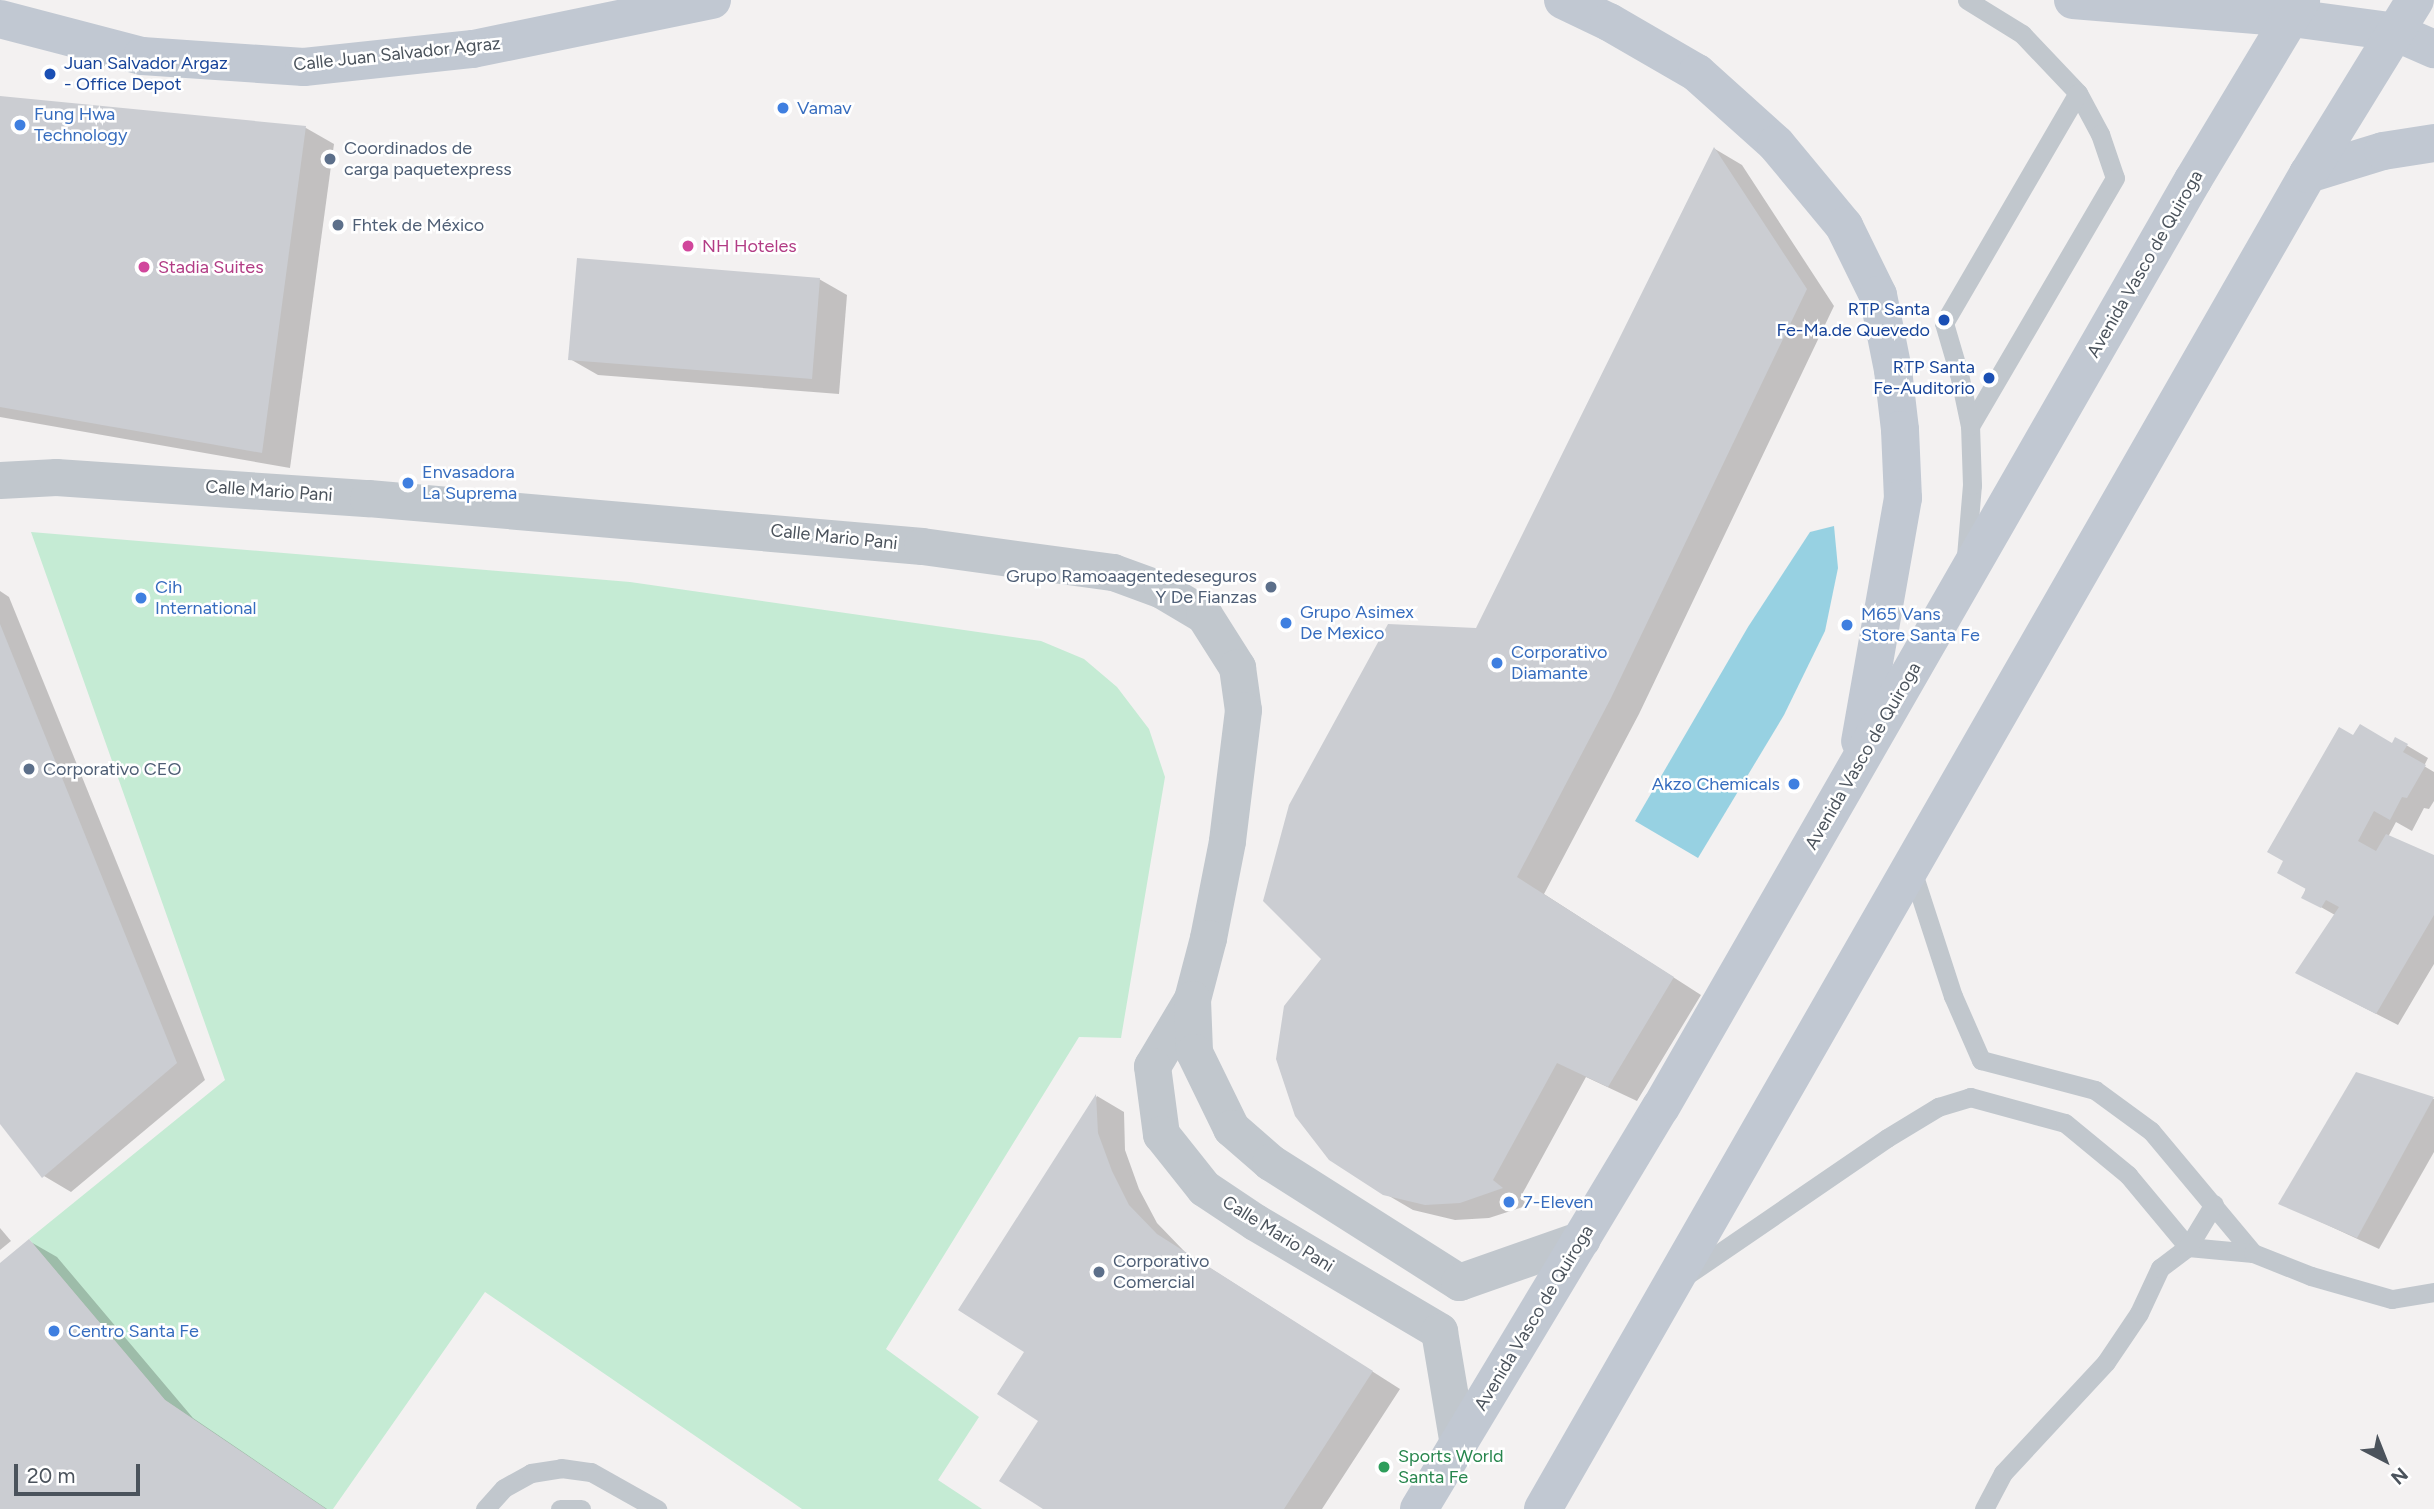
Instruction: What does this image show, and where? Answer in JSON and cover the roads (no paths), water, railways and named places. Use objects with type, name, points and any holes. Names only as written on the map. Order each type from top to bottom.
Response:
[{"type":"main road","name":"Calle Juan Salvador Agraz","points":[[0,19],[142,56],[304,67],[473,49],[712,0]]},
{"type":"main road","points":[[1563,0],[1698,73],[1767,135],[1844,226],[1878,295],[1893,370],[1900,430],[1903,498],[1856,767]]},
{"type":"main road","points":[[2073,0],[2296,9],[2395,32],[2434,49]]},
{"type":"main road","points":[[1543,1509],[2308,174],[2415,0]]},
{"type":"main road","name":"Avenida Vasco de Quiroga","points":[[1419,1509],[1794,880],[2193,180],[2296,9]]},
{"type":"main road","points":[[2308,174],[2383,151],[2434,143]]},
{"type":"street","name":"Calle Mario Pani","points":[[0,464],[55,477]]},
{"type":"street","name":"Calle Mario Pani","points":[[0,480],[55,477],[382,499],[922,545],[1113,572],[1162,590],[1204,615],[1237,667],[1243,710],[1227,841],[1208,938],[1192,999],[1152,1066],[1161,1135],[1204,1188],[1255,1222],[1439,1331],[1458,1444]]},
{"type":"street","name":"Calle Mario Pani","points":[[1192,999],[1194,1052],[1231,1128],[1270,1162],[1459,1282],[1582,1239]]},
{"type":"lane","points":[[1967,0],[2022,34],[2078,93],[2100,134],[2115,178],[1970,426]]},
{"type":"lane","points":[[1958,591],[1969,537],[1972,485],[1970,426],[1944,323],[2078,93]]},
{"type":"lane","points":[[1911,867],[1953,996],[1981,1060],[2095,1090],[2151,1131],[2253,1253]]},
{"type":"lane","points":[[1672,1285],[1887,1138],[1938,1107],[1970,1097],[2065,1123],[2128,1175],[2188,1247],[2253,1253],[2311,1276],[2392,1299],[2434,1292]]},
{"type":"lane","points":[[1984,1509],[2003,1473],[2106,1362],[2139,1312],[2160,1268],[2188,1247],[2214,1204]]},
{"type":"lane","points":[[485,1509],[504,1488],[531,1473],[561,1468],[591,1472],[653,1508]]},
{"type":"lane","points":[[560,1509],[581,1509]]},
{"type":"water","points":[[1834,526],[1838,568],[1825,631],[1784,715],[1698,858],[1635,821],[1748,627],[1810,532]]},
{"type":"place","name":"Juan Salvador Argaz - Office Depot","points":[[50,74]]},
{"type":"place","name":"Vamav","points":[[783,108]]},
{"type":"place","name":"Fung Hwa Technology","points":[[20,125]]},
{"type":"place","name":"Coordinados de carga paquetexpress","points":[[330,159]]},
{"type":"place","name":"Fhtek de México","points":[[338,225]]},
{"type":"place","name":"NH Hoteles","points":[[688,246]]},
{"type":"place","name":"Stadia Suites","points":[[144,267]]},
{"type":"place","name":"RTP Santa Fe-Ma.de Quevedo","points":[[1944,320]]},
{"type":"place","name":"RTP Santa Fe-Auditorio","points":[[1989,378]]},
{"type":"place","name":"Envasadora La Suprema","points":[[408,483]]},
{"type":"place","name":"Grupo Ramoaagentedeseguros Y De Fianzas","points":[[1271,587]]},
{"type":"place","name":"Cih International","points":[[141,598]]},
{"type":"place","name":"Grupo Asimex De Mexico","points":[[1286,623]]},
{"type":"place","name":"M65 Vans Store Santa Fe","points":[[1847,625]]},
{"type":"place","name":"Corporativo Diamante","points":[[1497,663]]},
{"type":"place","name":"Corporativo CEO","points":[[29,769]]},
{"type":"place","name":"Akzo Chemicals","points":[[1794,784]]},
{"type":"place","name":"7-Eleven","points":[[1509,1202]]},
{"type":"place","name":"Corporativo Comercial","points":[[1099,1272]]},
{"type":"place","name":"Centro Santa Fe","points":[[54,1331]]},
{"type":"place","name":"Sports World Santa Fe","points":[[1384,1467]]}]
